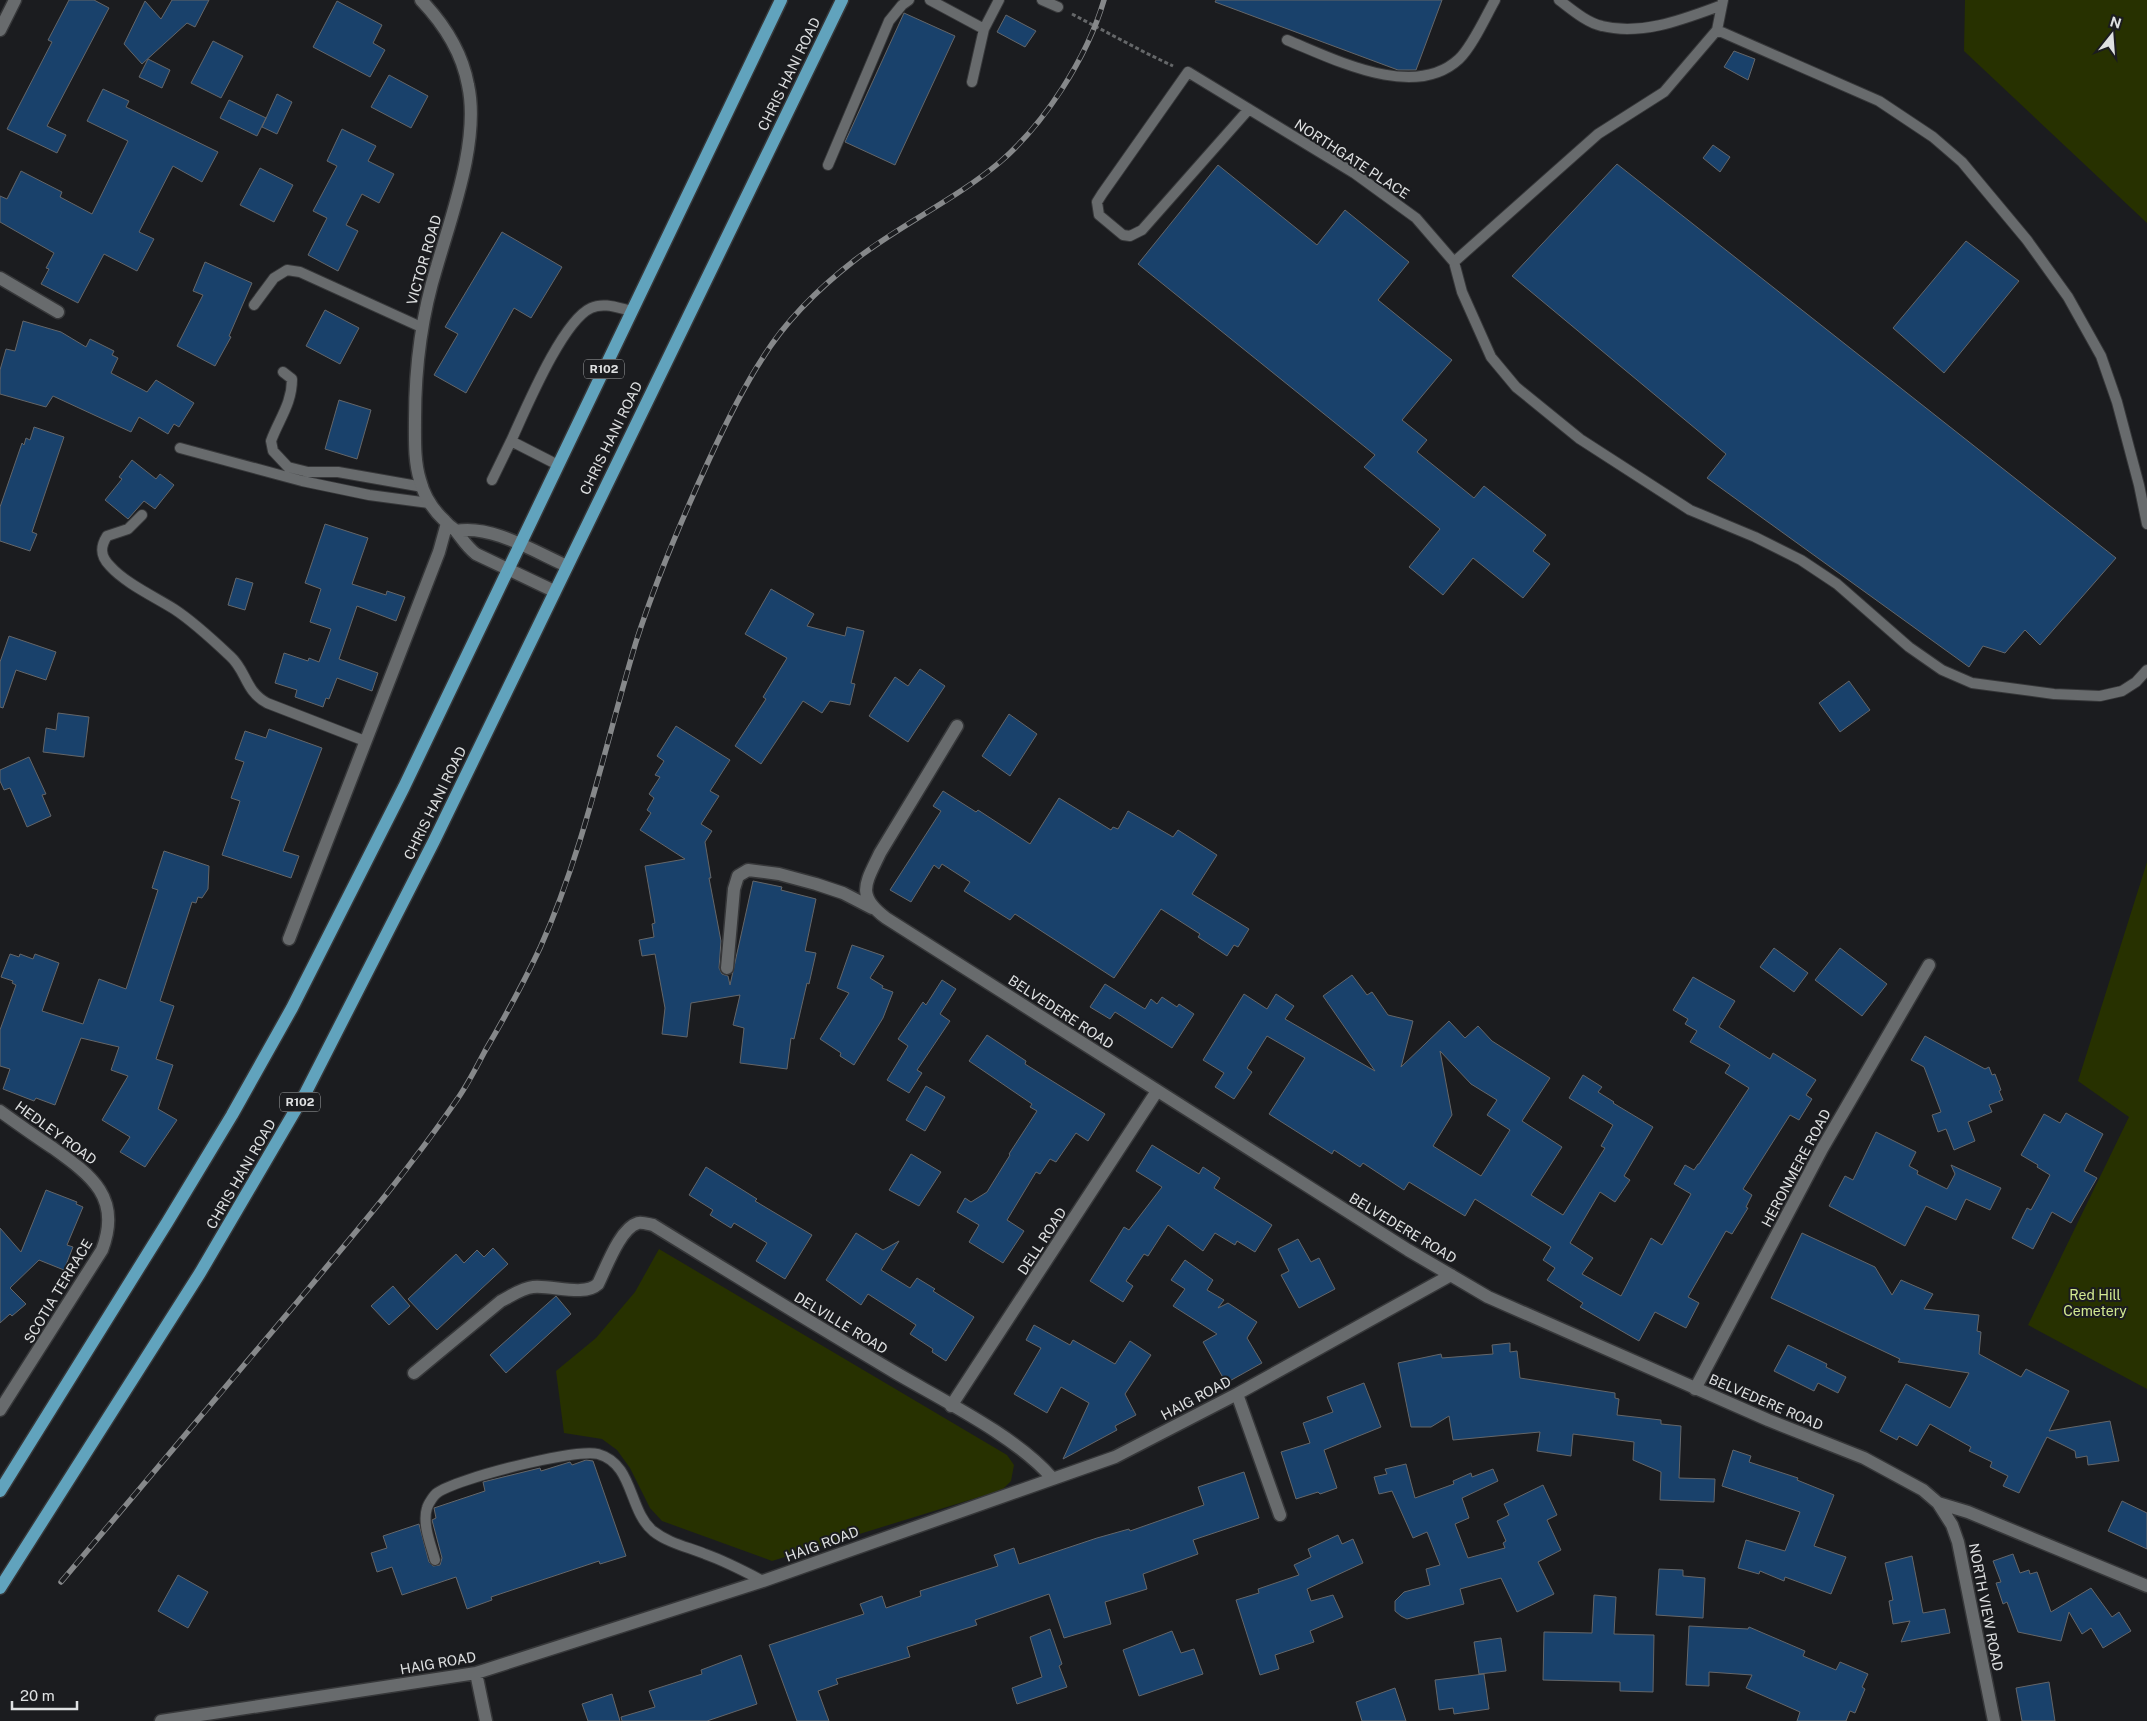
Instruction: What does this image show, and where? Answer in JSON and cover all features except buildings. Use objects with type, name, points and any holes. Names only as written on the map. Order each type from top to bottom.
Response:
[{"type":"main road","name":"R102","points":[[0,1491],[202,1164],[292,1008],[404,787],[781,0]]},
{"type":"main road","name":"CHRIS HANI ROAD","points":[[0,1588],[200,1273],[306,1092],[434,841],[842,0]]},
{"type":"street","points":[[0,30],[15,0]]},
{"type":"street","name":"VICTOR ROAD","points":[[421,0],[434,14],[457,49],[469,85],[471,124],[452,216],[421,328],[415,395],[416,459],[420,482],[429,503],[466,546],[476,554],[507,570],[554,591]]},
{"type":"street","points":[[0,278],[58,312]]},
{"type":"street","points":[[289,939],[439,552],[451,527],[489,532],[567,566]]},
{"type":"street","points":[[872,908],[867,899],[866,887],[880,853],[957,726]]},
{"type":"street","name":"BELVEDERE ROAD","points":[[727,968],[734,889],[738,876],[748,870],[779,874],[843,893],[872,908],[1157,1092],[1408,1250],[1488,1297],[1695,1389],[1864,1458],[1923,1490],[1938,1503],[1968,1512],[2147,1586]]},
{"type":"street","name":"HERONMERE ROAD","points":[[1695,1389],[1822,1149],[1929,965]]},
{"type":"street","name":"DELL ROAD","points":[[951,1406],[1157,1092]]},
{"type":"street","name":"HEDLEY ROAD","points":[[0,1111],[80,1167],[94,1180]]},
{"type":"street","name":"SCOTIA TERRACE","points":[[0,1410],[102,1250],[109,1227],[109,1215],[106,1202],[94,1180]]},
{"type":"street","name":"DELVILLE ROAD","points":[[414,1373],[501,1301],[516,1293],[532,1287],[563,1287],[574,1291],[593,1288],[598,1284],[624,1232],[632,1225],[640,1222],[653,1225],[995,1432],[1038,1462],[1052,1478]]},
{"type":"street","name":"HAIG ROAD","points":[[161,1721],[476,1673],[763,1581],[1114,1457],[1237,1394],[1451,1275]]},
{"type":"street","points":[[1237,1394],[1280,1515]]},
{"type":"street","name":"NORTH VIEW ROAD","points":[[1938,1503],[1952,1526],[1958,1542],[1994,1721]]},
{"type":"street","points":[[476,1673],[486,1721]]},
{"type":"lane","points":[[828,165],[889,21],[902,5],[909,0]]},
{"type":"lane","points":[[930,0],[984,29]]},
{"type":"lane","points":[[972,82],[984,29],[999,0]]},
{"type":"lane","points":[[1042,0],[1058,7]]},
{"type":"lane","points":[[1287,40],[1354,66],[1402,78],[1423,76],[1439,71],[1459,58],[1494,0]]},
{"type":"lane","points":[[1560,0],[1572,10],[1601,26],[1637,29],[1676,22],[1722,3]]},
{"type":"lane","points":[[1722,3],[1717,30],[1664,92],[1598,134],[1454,262],[1462,292],[1491,357],[1516,386],[1580,439],[1690,510],[1755,537],[1801,560],[1830,579],[1909,647],[1942,670],[1972,683],[2054,694],[2100,696],[2122,691],[2136,682],[2147,670]]},
{"type":"lane","points":[[1717,30],[1879,101],[1933,137],[1962,162],[2027,240],[2063,290],[2101,356],[2117,402],[2139,485],[2147,524]]},
{"type":"lane","points":[[1188,72],[1097,202],[1099,215],[1123,235],[1130,236],[1142,230],[1249,109]]},
{"type":"lane","name":"NORTHGATE PLACE","points":[[1188,72],[1354,173],[1416,218],[1454,262]]},
{"type":"lane","points":[[254,305],[274,278],[286,270],[300,272],[421,328]]},
{"type":"lane","points":[[492,480],[550,360],[575,322],[586,311],[600,305],[632,311]]},
{"type":"lane","points":[[283,372],[292,379],[292,386],[288,407],[270,441],[273,450],[288,467],[308,472],[338,472],[423,487]]},
{"type":"lane","points":[[511,441],[558,465]]},
{"type":"lane","points":[[180,448],[302,481],[350,491],[429,503]]},
{"type":"lane","points":[[142,515],[128,530],[107,536],[102,544],[101,552],[109,566],[139,588],[176,610],[232,658],[251,690],[258,698],[366,741]]},
{"type":"lane","points":[[435,1560],[425,1522],[427,1508],[437,1493],[487,1473],[572,1455],[597,1454],[613,1462],[624,1475],[642,1517],[653,1531],[670,1541],[740,1568],[763,1581]]},
{"type":"path","points":[[1058,7],[1146,54],[1188,72]]},
{"type":"green space","points":[[1965,0],[2147,0],[2147,223],[1964,51]]},
{"type":"green space","name":"Red Hill Cemetery","points":[[2147,862],[2147,1389],[2028,1325],[2129,1117],[2078,1081]]},
{"type":"green space","points":[[659,1249],[1007,1455],[1014,1465],[1011,1481],[1002,1490],[772,1561],[662,1521],[650,1508],[630,1468],[617,1450],[602,1439],[564,1433],[556,1371],[596,1338],[635,1292]]},
{"type":"railway","points":[[61,1582],[377,1206],[437,1128],[468,1083],[527,974],[555,911],[582,835],[636,642],[669,551],[727,422],[754,371],[771,345],[804,305],[855,260],[983,176],[1017,146],[1048,109],[1062,88],[1087,44],[1104,0]]}]
